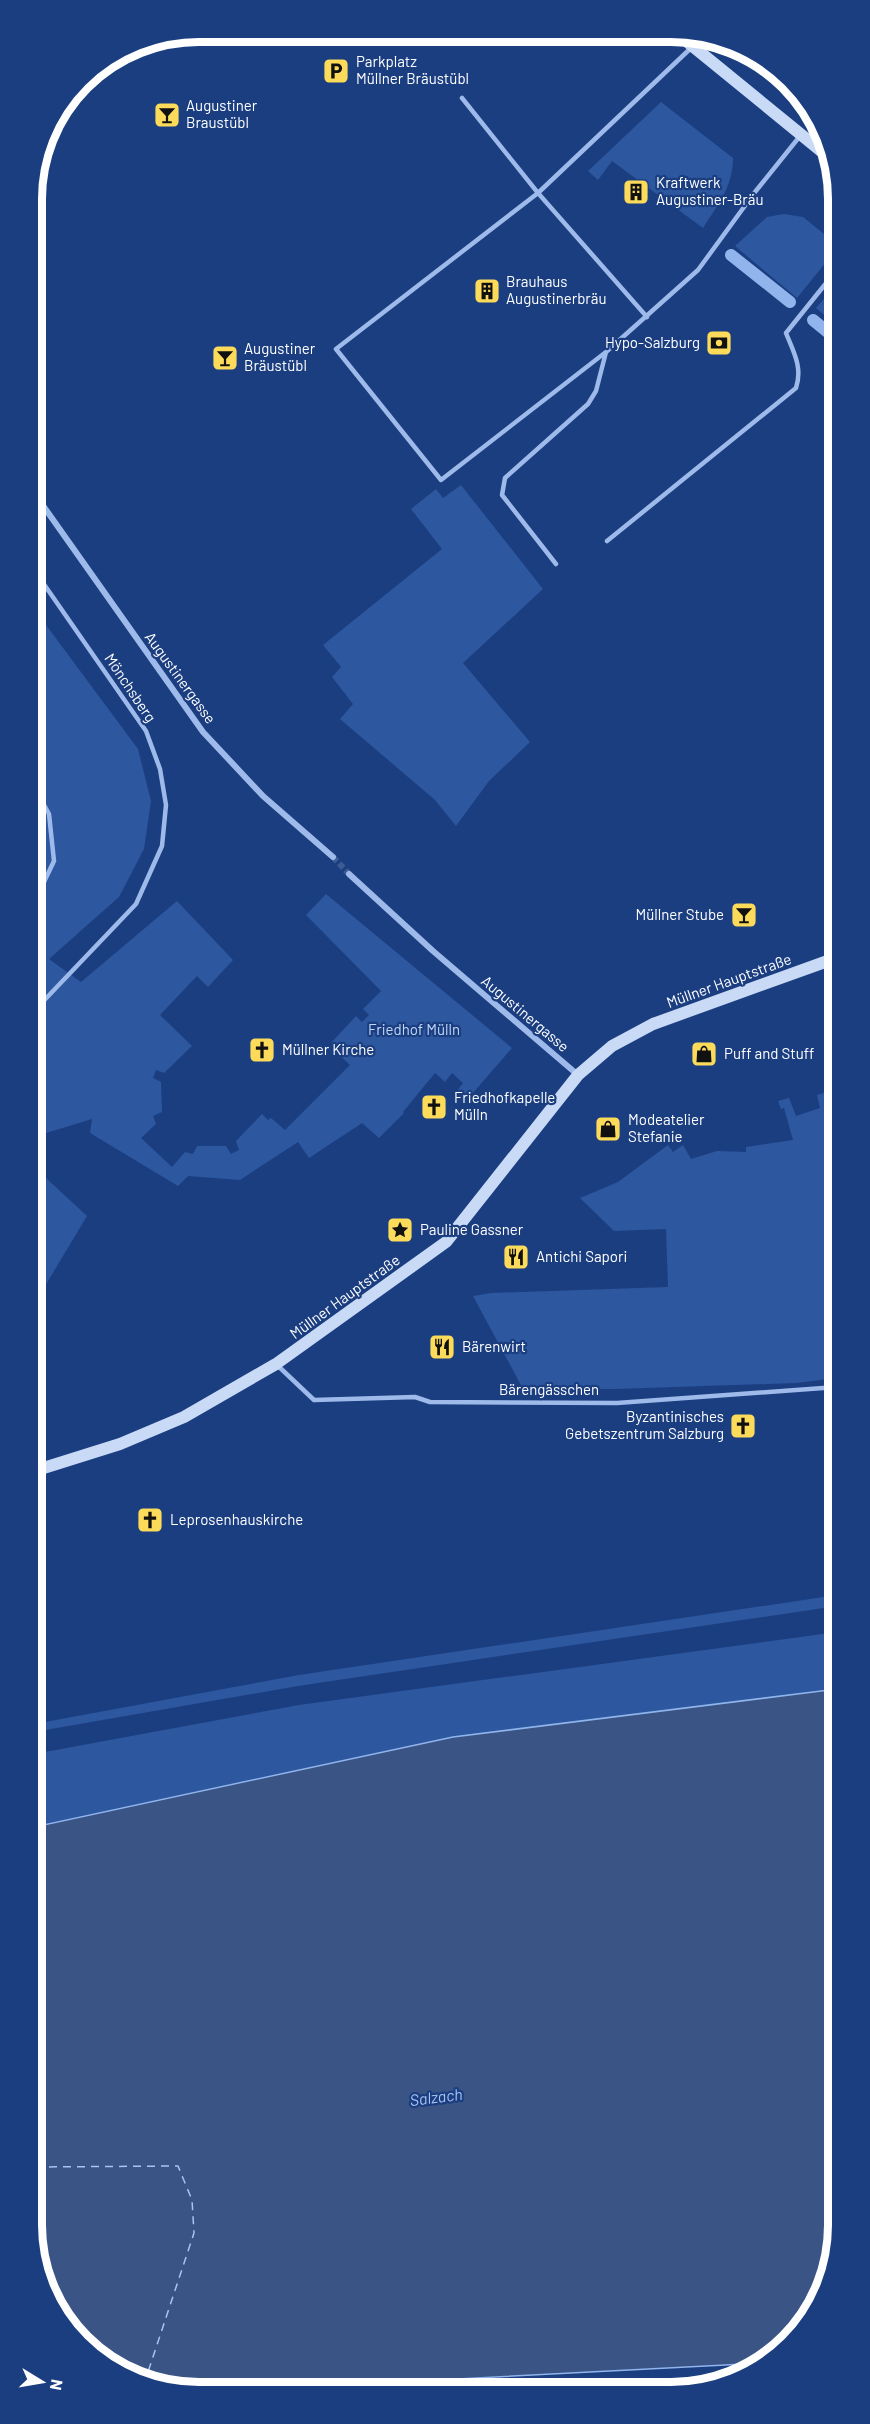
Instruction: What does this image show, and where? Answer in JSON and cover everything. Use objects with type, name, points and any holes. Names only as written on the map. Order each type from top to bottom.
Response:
[{"type":"street","points":[[690,43],[820,150]]},
{"type":"street","name":"Augustinergasse","points":[[42,506],[203,732],[263,796],[333,857]]},
{"type":"street","name":"Augustinergasse","points":[[349,874],[433,951],[578,1076]]},
{"type":"street","name":"Müllner Hauptstraße","points":[[42,1468],[120,1444],[184,1417],[276,1364],[446,1242],[578,1076],[612,1046],[653,1024],[828,961]]},
{"type":"lane","points":[[693,46],[538,193],[336,349],[441,480],[606,352],[698,270],[755,192],[802,134]]},
{"type":"lane","points":[[462,98],[538,193],[647,317]]},
{"type":"lane","points":[[607,541],[796,387],[800,377],[799,364],[786,333],[828,281]]},
{"type":"lane","points":[[556,564],[502,495],[505,478],[588,404],[596,391],[606,352]]},
{"type":"lane","name":"Mönchsberg","points":[[42,581],[146,731],[160,769],[166,805],[162,846],[136,903],[42,1002]]},
{"type":"lane","points":[[42,801],[49,814],[54,861],[42,886]]},
{"type":"lane","name":"Bärengässchen","points":[[276,1364],[314,1400],[415,1397],[430,1402],[617,1403],[828,1388]]},
{"type":"green space","points":[[661,102],[733,158],[727,186],[703,228],[612,161],[598,180],[588,171]]},
{"type":"green space","points":[[784,214],[803,217],[828,237],[828,260],[797,298],[735,246],[767,217]]},
{"type":"green space","points":[[828,294],[828,318],[816,308]]},
{"type":"green space","points":[[461,485],[543,589],[463,663],[530,742],[489,781],[456,826],[435,800],[340,719],[353,704],[332,677],[341,667],[323,645],[442,549],[411,509],[436,489],[443,498]]},
{"type":"green space","name":"Friedhof Mülln","points":[[42,619],[138,749],[151,801],[144,849],[119,897],[49,959],[81,982],[177,901],[233,960],[208,987],[197,976],[160,1015],[192,1046],[164,1073],[156,1070],[153,1078],[161,1082],[162,1112],[153,1116],[156,1124],[141,1138],[172,1167],[185,1152],[193,1154],[197,1146],[226,1146],[231,1154],[239,1150],[236,1141],[262,1114],[268,1120],[271,1118],[285,1130],[350,1065],[335,1051],[337,1048],[331,1043],[356,1016],[362,1022],[369,1015],[363,1009],[381,991],[306,915],[326,894],[512,1048],[466,1101],[456,1092],[463,1083],[452,1073],[445,1082],[435,1073],[404,1113],[379,1138],[362,1123],[309,1158],[298,1142],[240,1180],[188,1176],[178,1186],[90,1133],[92,1119],[42,1134]]},
{"type":"green space","points":[[828,1092],[828,1379],[796,1383],[615,1389],[523,1389],[473,1296],[491,1293],[668,1287],[666,1229],[614,1231],[580,1198],[618,1182],[668,1145],[673,1152],[683,1145],[691,1159],[717,1151],[746,1152],[746,1147],[793,1140],[784,1108],[781,1109],[778,1101],[789,1098],[796,1116],[820,1108],[817,1095]]},
{"type":"green space","points":[[42,1174],[87,1216],[42,1291]]},
{"type":"green space","points":[[828,1596],[828,1607],[298,1686],[42,1731],[42,1723],[299,1675]]},
{"type":"green space","points":[[828,1633],[828,1690],[453,1737],[42,1825],[42,1753],[299,1705]]},
{"type":"water","name":"Salzach","points":[[828,1690],[828,2235],[820,2275],[807,2303],[796,2320],[774,2343],[743,2364],[400,2382],[199,2382],[159,2377],[121,2361],[88,2336],[63,2303],[50,2275],[42,2235],[42,1825],[453,1737]]},
{"type":"waterway","points":[[731,255],[790,302]]},
{"type":"waterway","points":[[813,320],[828,332]]},
{"type":"ferry route","points":[[42,2167],[178,2166],[192,2200],[194,2233],[148,2373]]},
{"type":"tunnel","points":[[333,857],[349,874]]},
{"type":"place","name":"Parkplatz Müllner Bräustübl","points":[[336,71]]},
{"type":"place","name":"Augustiner Braustübl","points":[[167,115]]},
{"type":"place","name":"Kraftwerk Augustiner-Bräu","points":[[636,192]]},
{"type":"place","name":"Brauhaus Augustinerbräu","points":[[487,291]]},
{"type":"place","name":"Hypo-Salzburg","points":[[719,343]]},
{"type":"place","name":"Augustiner Bräustübl","points":[[225,358]]},
{"type":"place","name":"Müllner Stube","points":[[744,915]]},
{"type":"place","name":"Müllner Kirche","points":[[262,1050]]},
{"type":"place","name":"Puff and Stuff","points":[[704,1054]]},
{"type":"place","name":"Friedhofkapelle Mülln","points":[[434,1107]]},
{"type":"place","name":"Modeatelier Stefanie","points":[[608,1129]]},
{"type":"place","name":"Pauline Gassner","points":[[400,1230]]},
{"type":"place","name":"Antichi Sapori","points":[[516,1257]]},
{"type":"place","name":"Bärenwirt","points":[[442,1347]]},
{"type":"place","name":"Byzantinisches Gebetszentrum Salzburg","points":[[743,1426]]},
{"type":"place","name":"Leprosenhauskirche","points":[[150,1520]]}]
